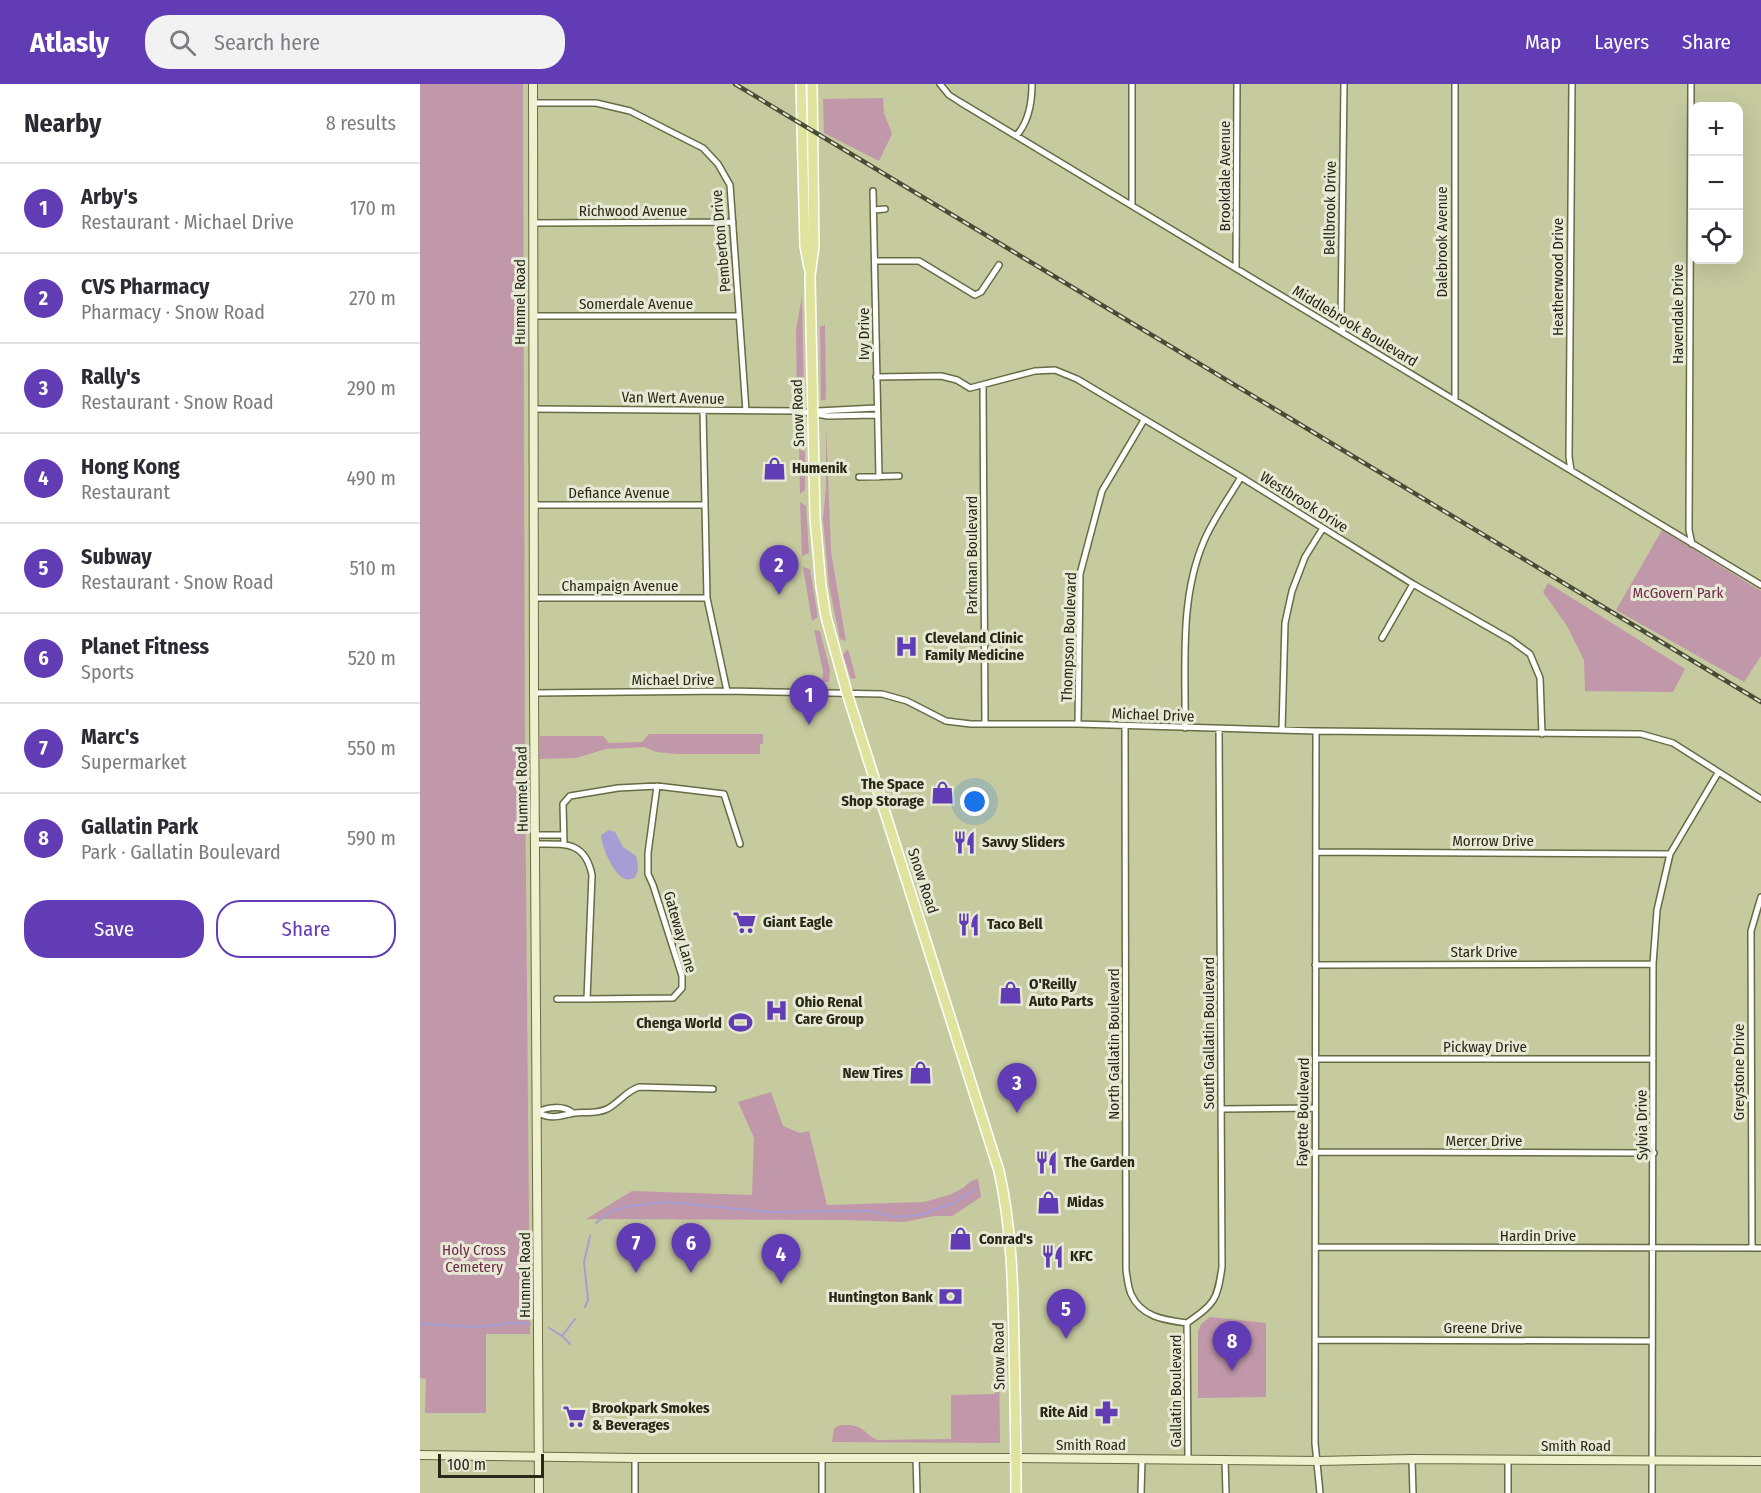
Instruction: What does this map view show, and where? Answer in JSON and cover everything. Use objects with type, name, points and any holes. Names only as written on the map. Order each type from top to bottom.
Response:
[{"type":"main road","name":"Snow Road","points":[[801,84],[805,246],[810,276],[815,518],[821,586],[826,617],[847,693],[1004,1191],[1010,1229],[1013,1284],[1016,1493]]},
{"type":"main road","name":"Snow Road","points":[[810,276],[814,246],[812,84]]},
{"type":"street","name":"Hummel Road","points":[[533,84],[533,598],[539,1493]]},
{"type":"street","name":"Middlebrook Boulevard","points":[[940,84],[950,95],[1016,136],[1761,585]]},
{"type":"street","points":[[1016,136],[1023,129],[1032,103],[1032,84]]},
{"type":"street","points":[[1132,84],[1132,205]]},
{"type":"street","name":"Brookdale Avenue","points":[[1236,268],[1237,84]]},
{"type":"street","name":"Bellbrook Drive","points":[[1343,333],[1341,319],[1344,84]]},
{"type":"street","name":"Dalebrook Avenue","points":[[1455,84],[1455,400]]},
{"type":"street","name":"Heatherwood Drive","points":[[1571,470],[1569,457],[1572,84]]},
{"type":"street","name":"Havendale Drive","points":[[1691,84],[1689,531],[1692,544]]},
{"type":"street","name":"Pemberton Drive","points":[[533,103],[596,103],[630,111],[703,148],[718,164],[730,185],[746,411]]},
{"type":"street","name":"Ivy Drive","points":[[873,191],[879,477]]},
{"type":"street","points":[[874,210],[885,209]]},
{"type":"street","name":"Richwood Avenue","points":[[534,224],[733,222]]},
{"type":"street","points":[[875,261],[919,261],[975,295],[981,292],[999,264]]},
{"type":"street","name":"Somerdale Avenue","points":[[533,316],[739,316]]},
{"type":"street","name":"Westbrook Drive","points":[[983,385],[1035,370],[1055,370],[1077,379],[1241,477],[1413,585],[1511,640],[1530,654],[1540,678],[1542,734]]},
{"type":"street","points":[[876,377],[941,376],[957,380],[970,388],[983,385]]},
{"type":"street","name":"Parkman Boulevard","points":[[983,385],[985,724]]},
{"type":"street","name":"Van Wert Avenue","points":[[533,409],[813,412],[876,408]]},
{"type":"street","points":[[703,411],[707,598],[727,692]]},
{"type":"street","name":"Van Wert Avenue","points":[[813,412],[828,416],[876,415]]},
{"type":"street","name":"Thompson Boulevard","points":[[1078,724],[1080,574],[1102,491],[1144,420]]},
{"type":"street","points":[[859,477],[899,476]]},
{"type":"street","points":[[1185,728],[1188,595],[1194,566],[1204,539],[1241,477]]},
{"type":"street","name":"Defiance Avenue","points":[[533,505],[704,505]]},
{"type":"street","points":[[1282,730],[1285,623],[1292,591],[1305,557],[1323,528]]},
{"type":"street","points":[[1382,638],[1413,585]]},
{"type":"street","name":"Champaign Avenue","points":[[533,598],[707,598]]},
{"type":"street","name":"Michael Drive","points":[[534,693],[882,694],[908,701],[946,720],[985,724],[1078,724],[1316,731],[1641,734],[1673,743],[1761,799]]},
{"type":"street","name":"North Gallatin Boulevard","points":[[1125,726],[1126,1270],[1131,1294],[1146,1314],[1165,1321],[1187,1323]]},
{"type":"street","name":"South Gallatin Boulevard","points":[[1187,1323],[1205,1310],[1218,1295],[1222,1267],[1219,729]]},
{"type":"street","name":"Fayette Boulevard","points":[[1316,731],[1315,1443],[1320,1493]]},
{"type":"street","name":"Sylvia Drive","points":[[1652,1493],[1653,964],[1657,910],[1670,854],[1718,772]]},
{"type":"street","points":[[564,844],[563,804],[570,796],[618,788],[657,786],[724,794],[740,844]]},
{"type":"street","name":"Gateway Lane","points":[[557,999],[673,998],[681,988],[680,968],[648,874],[648,853],[657,786]]},
{"type":"street","points":[[536,835],[563,835]]},
{"type":"street","points":[[536,844],[573,846],[579,849],[589,863],[592,875],[587,999]]},
{"type":"street","name":"Morrow Drive","points":[[1317,852],[1670,854]]},
{"type":"street","name":"Greystone Drive","points":[[1752,1248],[1750,931],[1761,897]]},
{"type":"street","name":"Stark Drive","points":[[1315,965],[1653,964]]},
{"type":"street","name":"Pickway Drive","points":[[1317,1059],[1653,1059]]},
{"type":"street","points":[[537,1112],[546,1108],[560,1108],[568,1109],[573,1113],[588,1114],[604,1110],[639,1087],[712,1089]]},
{"type":"street","points":[[1222,1109],[1315,1108]]},
{"type":"street","name":"Mercer Drive","points":[[1314,1152],[1654,1153]]},
{"type":"street","name":"Hardin Drive","points":[[1316,1247],[1761,1248]]},
{"type":"street","name":"Gallatin Boulevard","points":[[1187,1323],[1188,1459]]},
{"type":"street","name":"Greene Drive","points":[[1315,1340],[1652,1341]]},
{"type":"street","name":"Smith Road","points":[[420,1455],[635,1458],[1761,1461]]},
{"type":"street","points":[[916,1457],[917,1493]]},
{"type":"street","points":[[635,1458],[635,1493]]},
{"type":"street","points":[[822,1458],[822,1493]]},
{"type":"street","points":[[1141,1493],[1142,1459]]},
{"type":"street","points":[[1412,1459],[1413,1493]]},
{"type":"street","points":[[1508,1459],[1508,1493]]},
{"type":"street","points":[[1225,1460],[1226,1493]]},
{"type":"green space","name":"Holy Cross Cemetery","points":[[420,84],[523,84],[525,765],[530,1334],[486,1334],[486,1413],[425,1413],[426,1379],[420,1378]]},
{"type":"green space","points":[[883,98],[884,113],[892,134],[879,161],[824,133],[823,99]]},
{"type":"green space","points":[[802,296],[804,396],[801,403],[797,400],[796,330]]},
{"type":"green space","points":[[825,325],[826,399],[821,401],[820,327]]},
{"type":"green space","points":[[826,425],[831,551],[846,641],[840,639],[829,586],[823,519],[826,487]]},
{"type":"green space","points":[[799,449],[805,452],[805,490],[800,494]]},
{"type":"green space","points":[[800,502],[806,506],[809,553],[802,556]]},
{"type":"green space","name":"McGovern Park","points":[[1662,530],[1761,591],[1761,656],[1744,682],[1616,610]]},
{"type":"green space","points":[[803,567],[810,569],[818,617],[812,621]]},
{"type":"green space","points":[[1548,583],[1685,669],[1673,692],[1585,691],[1584,660],[1567,626],[1543,592]]},
{"type":"green space","points":[[814,630],[820,631],[830,670],[829,682],[822,682],[823,671]]},
{"type":"green space","points":[[848,649],[856,678],[851,679],[843,655]]},
{"type":"green space","points":[[649,734],[763,734],[763,744],[760,744],[760,754],[677,754],[656,752],[644,747],[606,749],[576,758],[540,759],[540,736],[603,736],[609,743],[642,742]]},
{"type":"green space","points":[[771,1092],[783,1126],[800,1133],[809,1131],[827,1205],[924,1202],[949,1195],[978,1179],[981,1197],[952,1216],[934,1216],[904,1222],[586,1219],[632,1191],[752,1195],[754,1138],[738,1102]]},
{"type":"green space","points":[[1210,1317],[1266,1323],[1266,1397],[1198,1398],[1198,1332],[1201,1324]]},
{"type":"green space","points":[[995,1351],[999,1351],[1000,1443],[832,1442],[834,1429],[845,1425],[861,1428],[878,1440],[951,1439],[951,1395],[995,1394]]},
{"type":"shaded area","points":[[609,830],[615,832],[623,847],[636,856],[638,870],[634,878],[626,879],[621,876],[609,860],[601,835]]},
{"type":"waterway","points":[[596,1223],[610,1212],[630,1206],[666,1202],[768,1212],[871,1211],[894,1217],[920,1215],[953,1203],[977,1189]]},
{"type":"waterway","points":[[585,1307],[588,1300],[584,1262],[590,1236]]},
{"type":"waterway","points":[[549,1328],[562,1336],[575,1319]]},
{"type":"waterway","points":[[420,1324],[479,1327],[510,1323],[530,1324]]},
{"type":"waterway","points":[[562,1336],[570,1344]]},
{"type":"railway","points":[[735,84],[1761,702]]},
{"type":"place","name":"Humenik","points":[[774,468]]},
{"type":"place","name":"CVS Pharmacy","points":[[779,595]]},
{"type":"place","name":"Cleveland Clinic Family Medicine","points":[[907,647]]},
{"type":"place","name":"Arby's","points":[[809,725]]},
{"type":"place","name":"The Space Shop Storage","points":[[942,793]]},
{"type":"place","name":"Savvy Sliders","points":[[964,842]]},
{"type":"place","name":"Giant Eagle","points":[[745,922]]},
{"type":"place","name":"Taco Bell","points":[[969,924]]},
{"type":"place","name":"O'Reilly Auto Parts","points":[[1011,993]]},
{"type":"place","name":"Ohio Renal Care Group","points":[[777,1011]]},
{"type":"place","name":"Chenga World","points":[[740,1023]]},
{"type":"place","name":"New Tires","points":[[921,1073]]},
{"type":"place","name":"Rally's","points":[[1017,1113]]},
{"type":"place","name":"The Garden","points":[[1046,1162]]},
{"type":"place","name":"Midas","points":[[1049,1202]]},
{"type":"place","name":"Conrad's","points":[[961,1239]]},
{"type":"place","name":"KFC","points":[[1052,1256]]},
{"type":"place","name":"Marc's","points":[[636,1273]]},
{"type":"place","name":"Planet Fitness","points":[[691,1273]]},
{"type":"place","name":"Hong Kong","points":[[781,1284]]},
{"type":"place","name":"Huntington Bank","points":[[951,1297]]},
{"type":"place","name":"Subway","points":[[1066,1339]]},
{"type":"place","name":"Gallatin Park","points":[[1232,1371]]},
{"type":"place","name":"Rite Aid","points":[[1106,1412]]},
{"type":"place","name":"Brookpark Smokes & Beverages","points":[[574,1417]]}]
